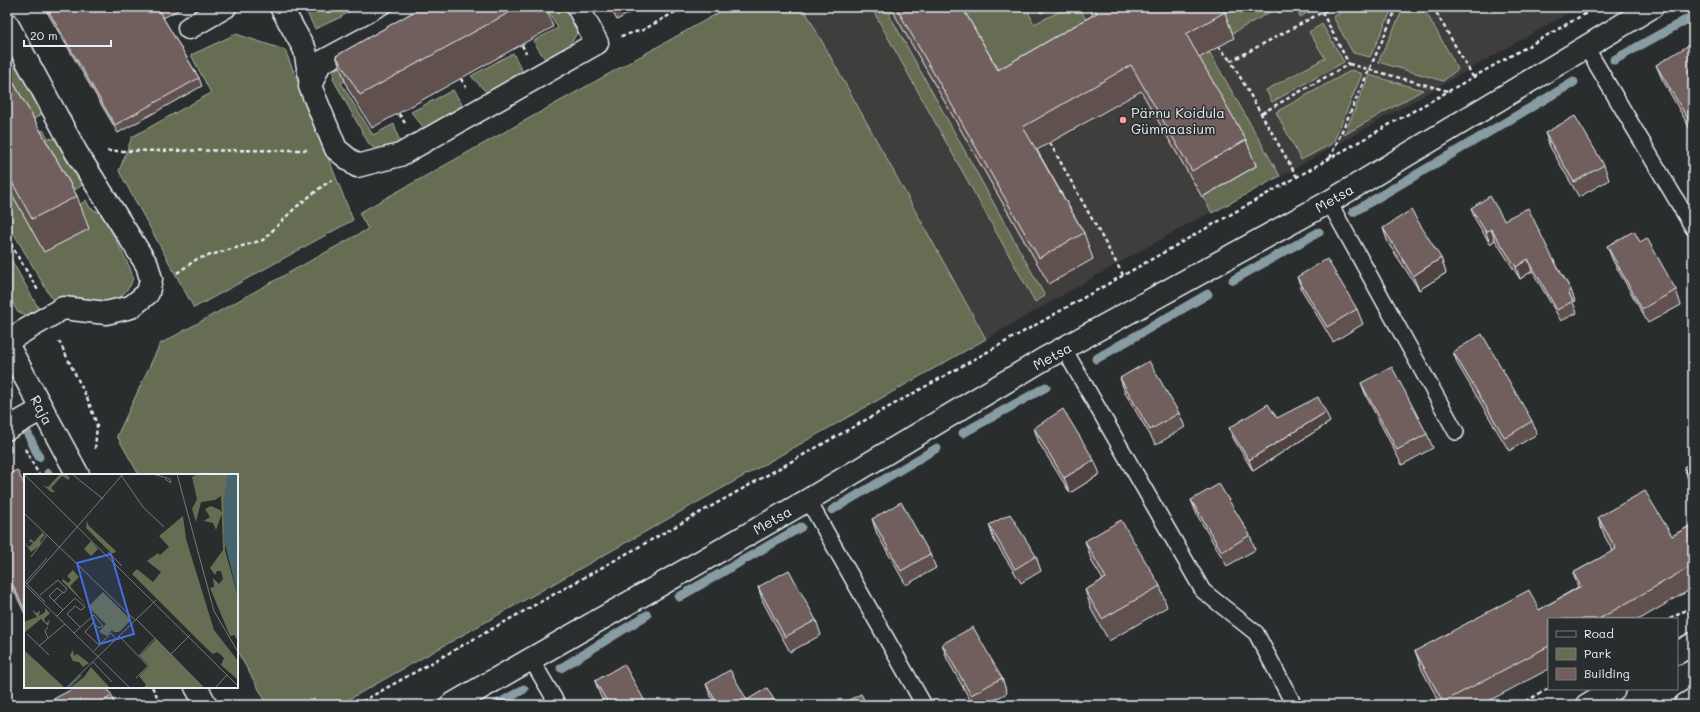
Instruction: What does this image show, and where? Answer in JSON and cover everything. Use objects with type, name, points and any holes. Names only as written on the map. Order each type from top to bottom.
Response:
[{"type":"street","points":[[189,28],[225,7]]},
{"type":"street","points":[[281,7],[305,50],[311,84],[310,86],[336,149],[357,166],[400,155],[597,43],[578,7]]},
{"type":"street","points":[[311,84],[320,63],[396,22],[418,7]]},
{"type":"street","name":"Metsa","points":[[451,705],[808,500],[1064,349],[1329,202],[1652,7]]},
{"type":"street","points":[[7,24],[76,152],[147,265],[151,279],[148,293],[131,307],[106,313],[63,308],[7,342]]},
{"type":"street","name":"Raja","points":[[7,342],[77,474]]},
{"type":"street","points":[[7,429],[42,409]]},
{"type":"street","points":[[1678,652],[1693,644]]},
{"type":"street","points":[[197,688],[206,705]]},
{"type":"street","points":[[1587,705],[1612,690]]},
{"type":"street","points":[[1685,705],[1693,700]]},
{"type":"lane","points":[[1586,47],[1693,228]]},
{"type":"lane","points":[[1329,202],[1456,432]]},
{"type":"lane","points":[[1064,349],[1203,591],[1256,633],[1294,705]]},
{"type":"lane","points":[[808,500],[924,705]]},
{"type":"lane","points":[[532,659],[558,705]]},
{"type":"path","points":[[597,43],[643,30],[684,7]]},
{"type":"path","points":[[1231,61],[1332,7]]},
{"type":"path","points":[[1330,158],[1397,7]]},
{"type":"path","points":[[1433,7],[1473,77]]},
{"type":"path","points":[[356,705],[586,578],[1597,7]]},
{"type":"path","points":[[1322,12],[1349,64]]},
{"type":"path","points":[[1218,46],[1231,61],[1262,113],[1297,177]]},
{"type":"path","points":[[1262,113],[1349,64],[1448,91]]},
{"type":"path","points":[[1050,143],[1123,275]]},
{"type":"path","points":[[76,152],[336,149]]},
{"type":"path","points":[[148,293],[197,258],[263,240],[295,208],[324,185],[357,166]]},
{"type":"path","points":[[7,238],[39,292],[47,318],[90,406],[97,425],[95,450]]},
{"type":"path","points":[[1672,618],[1693,606]]},
{"type":"path","points":[[153,688],[162,705]]},
{"type":"path","points":[[1520,705],[1548,689]]},
{"type":"shaded area","name":"Pärnu Koidula Gümnaasium","points":[[803,7],[1579,7],[1280,177],[1190,223],[986,339]]},
{"type":"green space","points":[[304,7],[356,7],[341,17],[315,29]]},
{"type":"green space","points":[[546,7],[573,7],[580,25],[578,32],[567,47],[547,62],[533,41],[558,28]]},
{"type":"green space","points":[[729,7],[803,7],[986,339],[339,705],[268,705],[238,653],[238,474],[138,474],[117,436],[160,344],[368,229],[359,213]]},
{"type":"green space","points":[[871,7],[902,7],[889,14],[1045,296],[1035,302]]},
{"type":"green space","points":[[960,7],[1026,7],[1034,24],[1069,7],[1079,7],[1096,38],[1011,89]]},
{"type":"green space","points":[[1232,7],[1274,7],[1275,9],[1233,33],[1222,13]]},
{"type":"green space","points":[[1295,7],[1318,7],[1300,17]]},
{"type":"green space","points":[[1350,7],[1393,7],[1370,57],[1353,53],[1333,17]]},
{"type":"green space","points":[[1404,7],[1423,7],[1458,69],[1443,81],[1378,62]]},
{"type":"green space","points":[[466,12],[341,83],[373,135],[394,124],[400,143],[398,146],[376,150],[369,144],[333,79],[334,72],[340,64]]},
{"type":"green space","points":[[1322,24],[1344,62],[1272,102],[1266,90],[1325,58],[1309,32]]},
{"type":"green space","points":[[236,34],[285,50],[353,220],[194,308],[119,171],[132,137],[211,93],[191,55]]},
{"type":"green space","points":[[1194,36],[1206,55],[1210,53],[1280,176],[1212,213],[1203,197],[1257,166],[1186,40]]},
{"type":"green space","points":[[513,53],[524,74],[488,94],[471,76]]},
{"type":"green space","points":[[7,66],[20,68],[46,111],[31,121],[7,79]]},
{"type":"green space","points":[[1352,70],[1362,74],[1333,143],[1301,160],[1276,112]]},
{"type":"green space","points":[[1369,75],[1423,90],[1344,135]]},
{"type":"green space","points":[[453,90],[463,106],[425,129],[411,112]]},
{"type":"green space","points":[[43,130],[48,138],[60,140],[86,183],[71,192],[38,133]]},
{"type":"green space","points":[[7,185],[44,251],[77,207],[86,200],[90,208],[103,214],[130,268],[133,278],[130,286],[118,300],[56,306],[7,222]]},
{"type":"green space","points":[[7,252],[40,311],[30,317],[17,311],[7,292]]},
{"type":"building","points":[[46,7],[167,7],[159,11],[199,78],[115,125]]},
{"type":"building","points":[[422,7],[519,7],[360,95],[336,56]]},
{"type":"building","points":[[896,7],[962,7],[998,70],[1097,13],[1094,7],[1222,7],[1225,12],[1186,34],[1246,140],[1192,171],[1131,65],[1023,127],[1084,233],[1039,258]]},
{"type":"building","points":[[1689,45],[1693,53],[1693,116],[1688,119],[1656,65]]},
{"type":"building","points":[[7,71],[77,196],[32,219],[7,173]]},
{"type":"building","points":[[1575,116],[1604,165],[1574,182],[1545,133]]},
{"type":"building","points":[[1490,196],[1504,220],[1528,208],[1553,259],[1571,290],[1568,292],[1573,301],[1557,310],[1528,259],[1516,267],[1491,229],[1486,232],[1471,208]]},
{"type":"building","points":[[1411,210],[1441,258],[1413,276],[1383,228]]},
{"type":"building","points":[[1634,231],[1640,242],[1647,238],[1676,290],[1642,309],[1607,246]]},
{"type":"building","points":[[1327,259],[1357,309],[1327,327],[1297,277]]},
{"type":"building","points":[[1482,334],[1532,421],[1505,438],[1453,352]]},
{"type":"building","points":[[1149,361],[1179,413],[1150,430],[1120,378]]},
{"type":"building","points":[[1392,367],[1427,434],[1397,450],[1361,383]]},
{"type":"building","points":[[1318,397],[1326,412],[1249,460],[1229,428],[1268,404],[1277,418]]},
{"type":"building","points":[[1063,409],[1094,460],[1064,478],[1034,428]]},
{"type":"building","points":[[1693,461],[1693,484],[1684,467]]},
{"type":"building","points":[[17,470],[24,484],[24,608],[7,573],[7,556],[10,555],[7,549],[7,475]]},
{"type":"building","points":[[1219,484],[1250,535],[1222,552],[1191,500]]},
{"type":"building","points":[[1645,491],[1672,536],[1693,524],[1693,565],[1601,618],[1548,618],[1548,647],[1443,702],[1415,651],[1529,590],[1539,610],[1581,586],[1573,573],[1616,549],[1598,517]]},
{"type":"building","points":[[901,502],[930,554],[901,571],[872,519]]},
{"type":"building","points":[[1010,514],[1036,556],[1015,569],[989,525]]},
{"type":"building","points":[[1121,520],[1160,586],[1102,619],[1085,590],[1106,578],[1085,541]]},
{"type":"building","points":[[789,570],[816,620],[785,637],[758,587]]},
{"type":"building","points":[[973,627],[1002,678],[971,695],[942,644]]},
{"type":"building","points":[[624,664],[647,705],[609,705],[595,681]]},
{"type":"building","points":[[730,670],[747,700],[767,688],[777,705],[718,705],[706,684]]},
{"type":"building","points":[[74,688],[108,688],[112,696],[96,705],[47,705],[46,703]]},
{"type":"building","points":[[861,694],[867,705],[839,705]]},
{"type":"waterway","points":[[1614,60],[1693,16]]},
{"type":"waterway","points":[[1353,212],[1574,82]]},
{"type":"waterway","points":[[1233,280],[1319,232]]},
{"type":"waterway","points":[[1096,359],[1208,294]]},
{"type":"waterway","points":[[963,433],[1046,387]]},
{"type":"waterway","points":[[27,432],[39,457]]},
{"type":"waterway","points":[[832,510],[937,448]]},
{"type":"waterway","points":[[679,597],[801,527]]},
{"type":"waterway","points":[[561,668],[647,615]]},
{"type":"waterway","points":[[496,705],[524,689]]},
{"type":"place","name":"Pärnu Koidula Gümnaasium","points":[[1123,120]]}]
